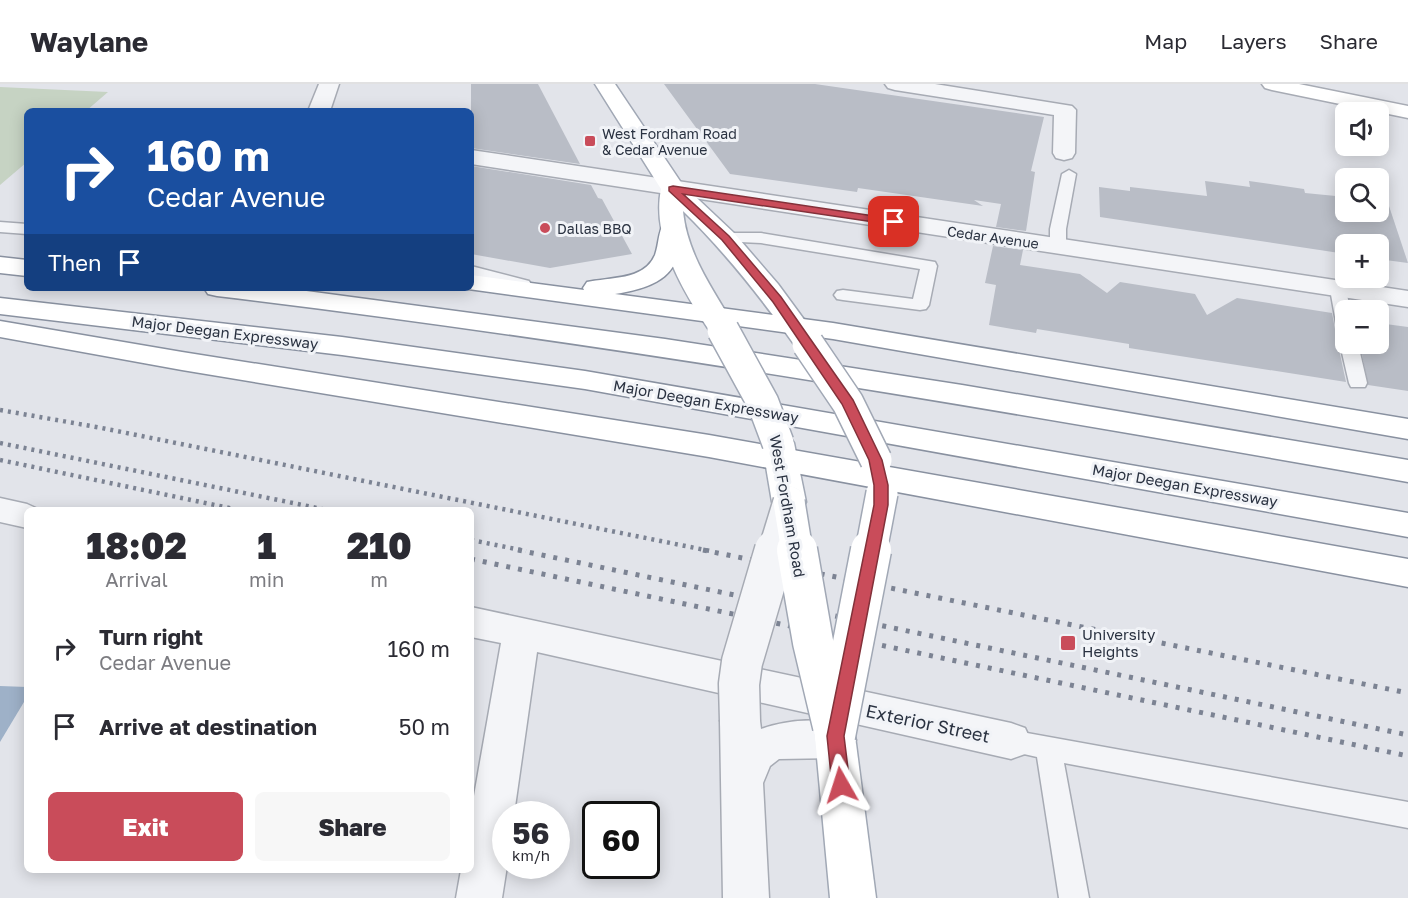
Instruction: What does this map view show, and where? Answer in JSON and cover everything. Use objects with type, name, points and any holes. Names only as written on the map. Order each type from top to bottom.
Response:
[{"type":"main road","points":[[605,84],[673,189],[725,238],[801,335],[854,413],[879,477]]},
{"type":"main road","points":[[1272,84],[1357,104],[1408,112]]},
{"type":"main road","name":"West Fordham Road","points":[[673,189],[670,205],[674,228],[688,269],[762,403],[783,470],[813,642],[836,738],[853,898]]},
{"type":"main road","points":[[524,288],[593,289],[647,278],[668,260],[674,228]]},
{"type":"main road","points":[[0,248],[24,249]]},
{"type":"main road","points":[[0,265],[24,267]]},
{"type":"main road","points":[[474,283],[524,288],[718,322],[1408,429]]},
{"type":"main road","points":[[241,291],[486,321],[720,354],[1408,471]]},
{"type":"main road","name":"Major Deegan Expressway","points":[[0,306],[342,346],[585,380],[1408,525]]},
{"type":"main road","points":[[0,329],[193,363],[505,412],[783,470],[879,477],[1408,573]]},
{"type":"main road","name":"West Fordham Road","points":[[836,738],[879,477]]},
{"type":"street","points":[[320,108],[329,84]]},
{"type":"street","points":[[895,84],[1065,110],[1066,164]]},
{"type":"street","name":"Cedar Avenue","points":[[474,157],[1408,299]]},
{"type":"street","points":[[474,275],[524,288]]},
{"type":"street","points":[[746,898],[740,721],[741,662],[783,470]]},
{"type":"street","points":[[0,510],[24,515]]},
{"type":"street","name":"Exterior Street","points":[[474,623],[1011,741]]},
{"type":"street","points":[[479,898],[522,634]]},
{"type":"street","points":[[742,792],[745,771],[751,757],[765,744],[787,739],[836,738]]},
{"type":"lane","points":[[1058,247],[1066,164]]},
{"type":"lane","points":[[0,226],[24,229]]},
{"type":"lane","points":[[725,238],[761,238],[929,266],[920,306],[843,295]]},
{"type":"lane","points":[[1338,289],[1340,300]]},
{"type":"lane","points":[[1351,354],[1358,382]]},
{"type":"lane","points":[[1011,741],[1408,814]]},
{"type":"lane","points":[[1049,749],[1074,898]]},
{"type":"green space","points":[[0,87],[108,92],[89,108],[24,108],[24,165],[0,185]]},
{"type":"water","points":[[0,686],[24,687],[24,702],[0,742]]},
{"type":"building","points":[[471,84],[538,84],[580,164],[474,148],[474,108],[471,108]]},
{"type":"building","points":[[664,84],[815,84],[1044,117],[1031,171],[1035,172],[1026,231],[996,227],[1001,204],[974,200],[983,206],[858,188],[857,192],[730,174]]},
{"type":"building","name":"Dallas BBQ","points":[[474,166],[591,185],[598,198],[602,199],[632,254],[550,268],[474,255]]},
{"type":"building","points":[[1205,181],[1250,187],[1249,181],[1304,189],[1305,193],[1335,196],[1335,222],[1389,222],[1389,206],[1408,263],[1389,260],[1389,234],[1335,234],[1335,252],[1100,217],[1099,187],[1130,191],[1130,187],[1207,196]]},
{"type":"building","points":[[993,246],[1023,250],[1020,265],[1080,274],[1107,293],[1120,282],[1195,294],[1207,315],[1237,298],[1332,313],[1335,329],[1335,354],[1340,354],[1346,382],[1129,348],[1129,344],[1037,329],[1036,333],[989,325],[996,285],[985,283]]},
{"type":"building","points":[[1389,324],[1408,327],[1408,391],[1368,385],[1362,354],[1389,354]]},
{"type":"railway","points":[[0,410],[102,428],[710,551]]},
{"type":"railway","points":[[0,443],[312,507]]},
{"type":"railway","points":[[0,460],[225,507]]},
{"type":"railway","points":[[474,541],[526,551]]},
{"type":"railway","points":[[518,550],[1408,735]]},
{"type":"railway","points":[[703,550],[1408,693]]},
{"type":"railway","points":[[474,560],[1408,756]]},
{"type":"place","name":"West Fordham Road & Cedar Avenue","points":[[590,141]]},
{"type":"place","name":"Dallas BBQ","points":[[545,228]]},
{"type":"place","name":"University Heights","points":[[1068,643]]},
{"type":"route","points":[[841,785],[835,736],[881,505],[882,493],[876,460],[848,403],[777,300],[725,238],[673,189],[894,222]]}]
